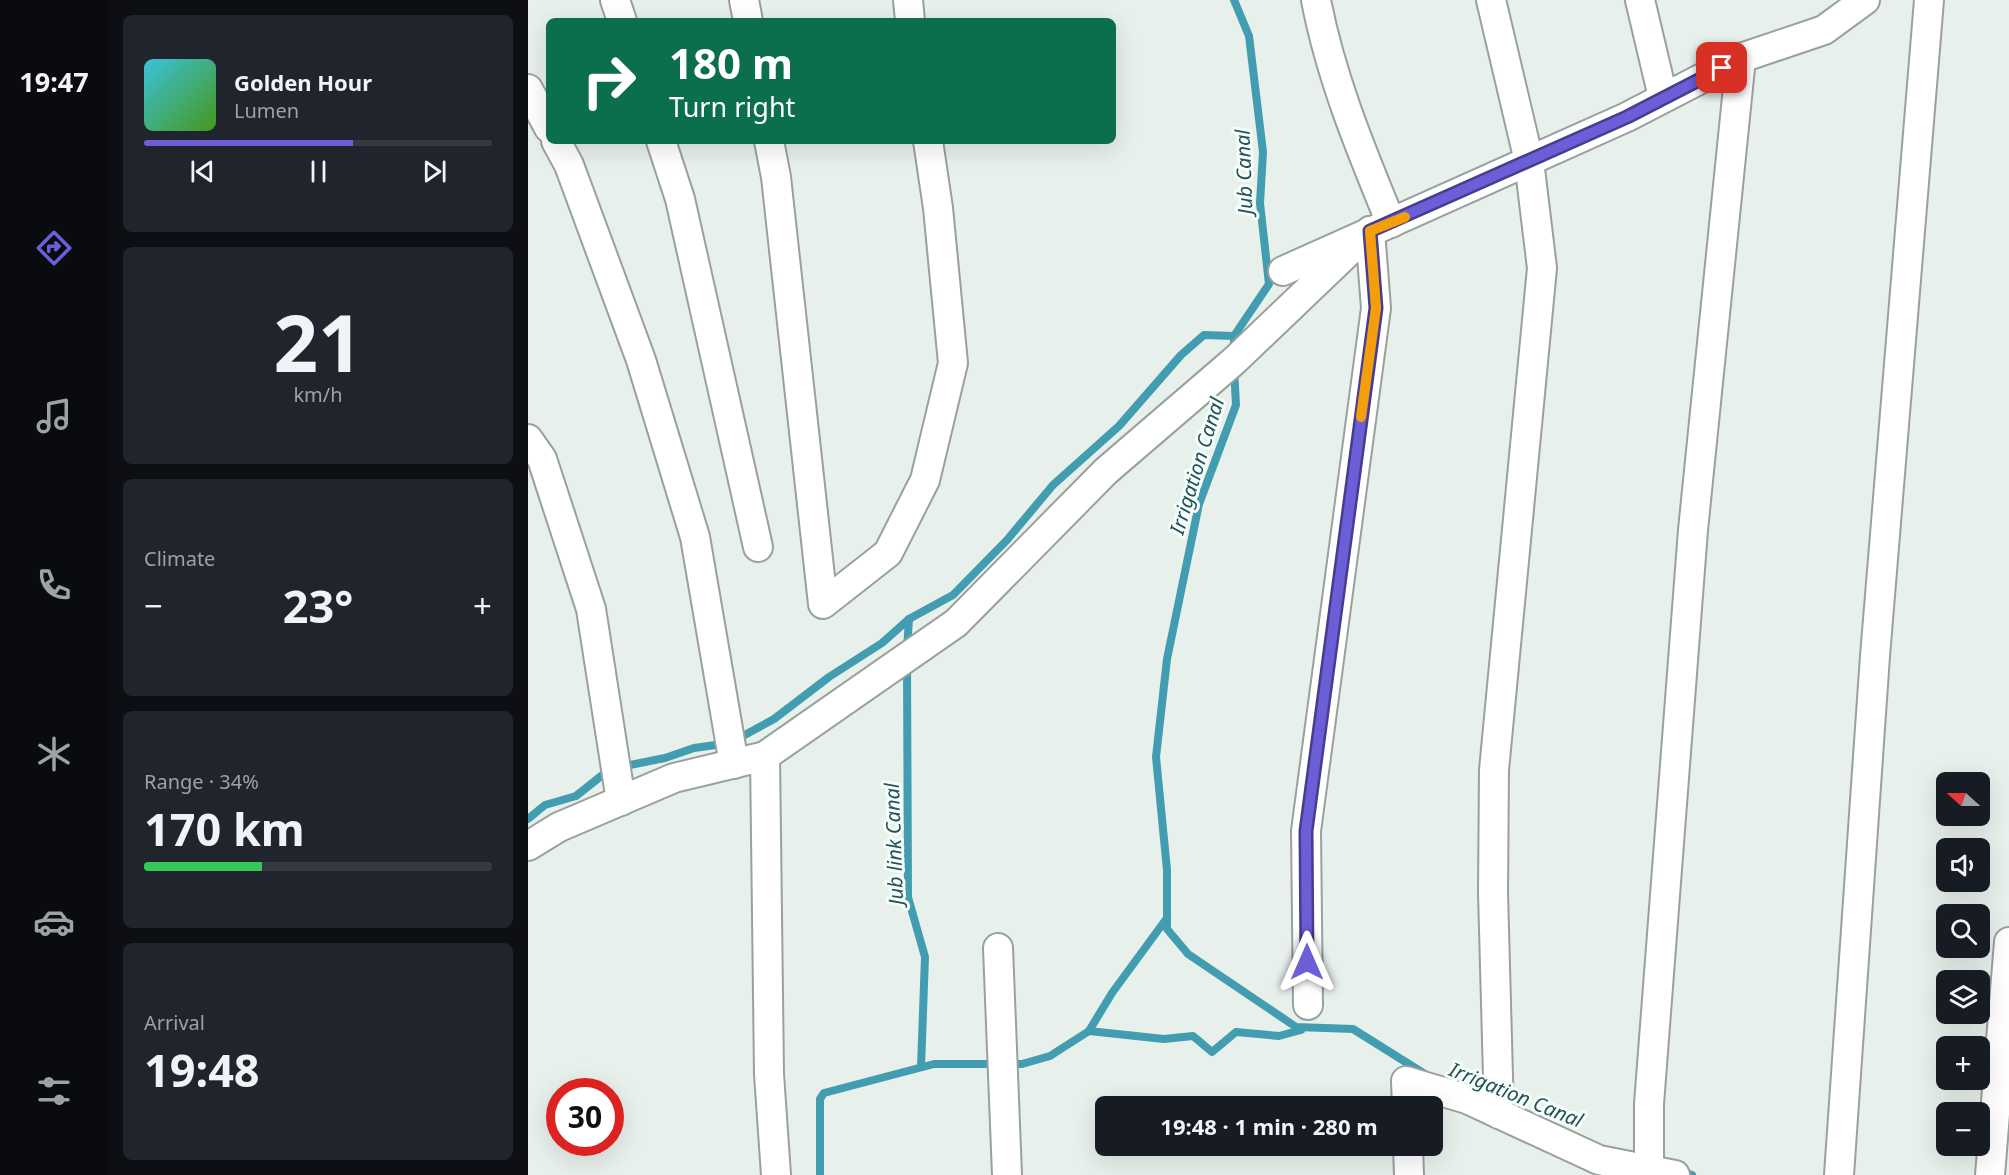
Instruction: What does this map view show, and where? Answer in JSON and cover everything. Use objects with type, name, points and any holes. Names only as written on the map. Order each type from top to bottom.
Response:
[{"type":"street","points":[[615,0],[621,18]]},
{"type":"street","points":[[744,0],[747,18]]},
{"type":"street","points":[[908,0],[910,18]]},
{"type":"street","points":[[1308,1005],[1306,831],[1376,308],[1381,227],[1353,132],[1325,49],[1316,0]]},
{"type":"street","points":[[1491,0],[1528,161],[1542,268],[1494,770],[1492,892],[1499,1114]]},
{"type":"street","points":[[1640,0],[1664,98]]},
{"type":"street","points":[[1283,271],[1627,117],[1741,58],[1824,30],[1865,0]]},
{"type":"street","points":[[1839,1175],[1875,656],[1929,0]]},
{"type":"street","points":[[1407,1096],[1406,1081],[1467,1099],[1599,1160],[1657,1173],[1649,1104],[1693,530],[1741,58]]},
{"type":"street","points":[[528,89],[546,122]]},
{"type":"street","points":[[558,144],[569,165],[641,360],[695,537],[734,764]]},
{"type":"street","points":[[662,144],[680,199],[758,547]]},
{"type":"street","points":[[770,144],[776,177],[823,604],[888,553],[925,480],[953,363],[938,208],[928,144]]},
{"type":"street","points":[[528,846],[559,827],[674,778],[765,756],[956,623],[1106,471],[1234,361],[1381,227]]},
{"type":"street","points":[[528,439],[542,459],[591,609],[621,801]]},
{"type":"street","points":[[765,756],[769,1074],[776,1175]]},
{"type":"street","points":[[1990,1175],[2009,942]]},
{"type":"street","points":[[998,948],[1007,1175]]},
{"type":"street","points":[[1408,1156],[1409,1175]]},
{"type":"waterway","name":"Jub Canal","points":[[1234,0],[1249,36],[1263,152],[1260,203],[1269,284],[1234,336]]},
{"type":"waterway","name":"Irrigation Canal","points":[[528,819],[545,805],[576,796],[610,769],[665,758],[694,748],[730,743],[774,719],[829,677],[882,643],[909,619],[953,595],[1007,540],[1053,485],[1119,426],[1181,355],[1204,335],[1234,336],[1234,352]]},
{"type":"waterway","name":"Irrigation Canal","points":[[1234,368],[1236,405],[1199,504],[1167,659],[1156,757],[1167,870],[1167,929],[1188,954],[1296,1027],[1353,1029],[1428,1076]]},
{"type":"waterway","name":"Jub link Canal","points":[[907,649],[909,619]]},
{"type":"waterway","name":"Jub link Canal","points":[[907,665],[908,897],[925,957],[921,1067]]},
{"type":"waterway","name":"Jub link Canal","points":[[820,1175],[820,1099],[824,1093],[934,1064],[1022,1064],[1050,1056],[1089,1031],[1112,993],[1167,918]]},
{"type":"waterway","name":"Jub link Canal","points":[[1089,1031],[1164,1039],[1193,1036],[1212,1052],[1236,1032],[1279,1036],[1301,1030]]},
{"type":"waterway","name":"Irrigation Canal","points":[[1678,1170],[1692,1175]]},
{"type":"slow traffic","points":[[1361,417],[1376,308],[1370,231],[1405,217]]},
{"type":"route","points":[[1307,962],[1306,831],[1376,308],[1370,231],[1627,117],[1722,68]]}]
